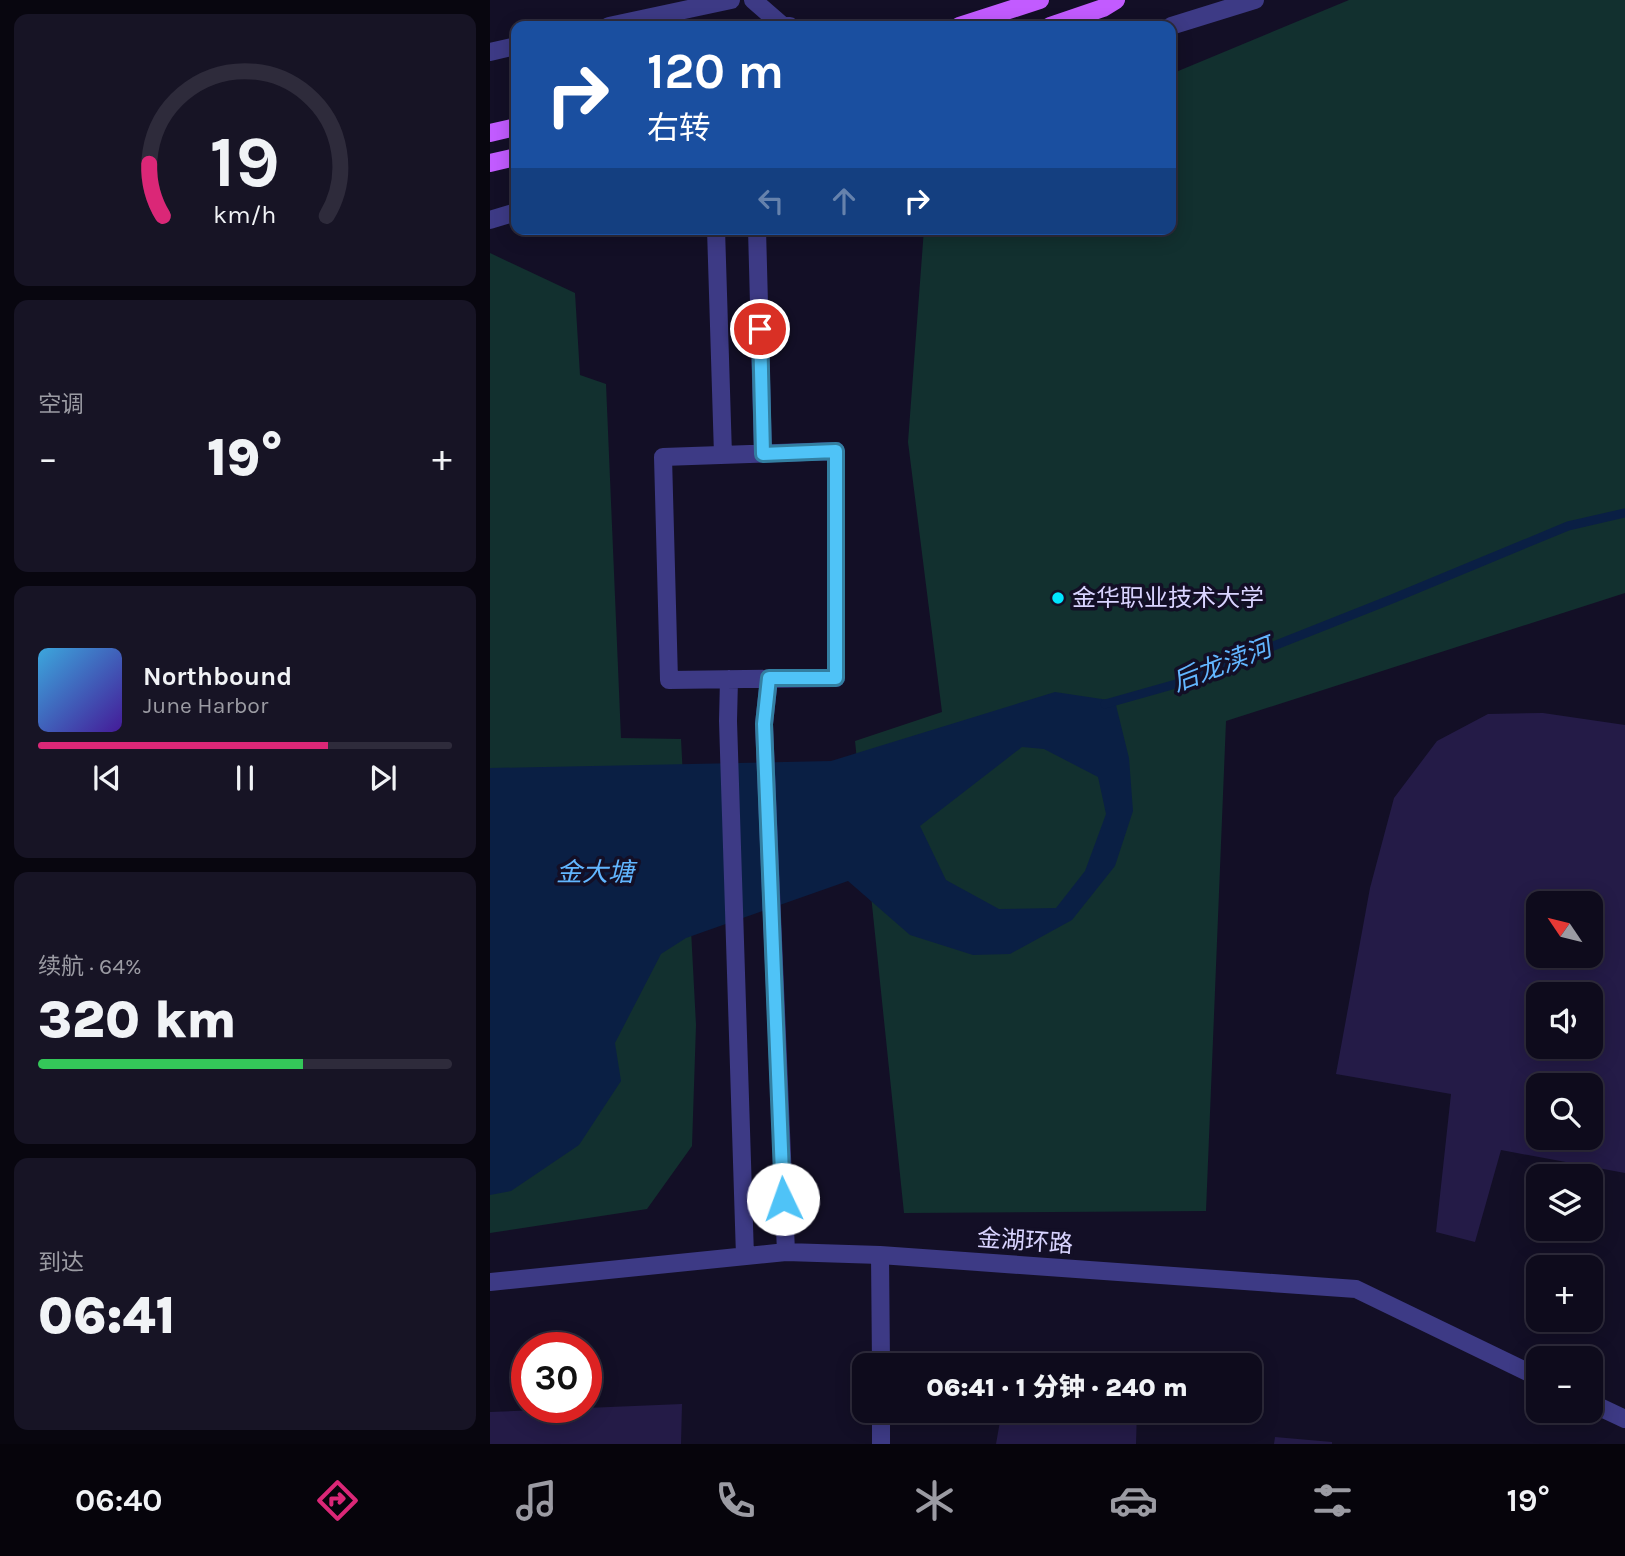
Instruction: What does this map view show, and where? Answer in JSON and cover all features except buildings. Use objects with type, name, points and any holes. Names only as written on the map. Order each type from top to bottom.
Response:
[{"type":"main road","points":[[975,21],[1040,0]]},
{"type":"main road","points":[[1064,21],[1103,8],[1116,0]]},
{"type":"main road","points":[[490,134],[511,129]]},
{"type":"main road","points":[[490,163],[511,158]]},
{"type":"street","points":[[633,21],[732,0]]},
{"type":"street","points":[[753,0],[777,21]]},
{"type":"street","points":[[1176,24],[1255,0]]},
{"type":"street","points":[[490,52],[511,47]]},
{"type":"street","points":[[490,219],[511,213]]},
{"type":"street","points":[[716,235],[723,455]]},
{"type":"street","points":[[757,235],[763,454]]},
{"type":"street","points":[[836,451],[836,678],[669,680],[663,457],[763,454],[836,451]]},
{"type":"street","points":[[769,678],[764,724],[786,1252]]},
{"type":"street","points":[[729,680],[728,721],[745,1256]]},
{"type":"street","name":"金湖环路","points":[[490,1282],[786,1252],[880,1255],[1356,1289],[1526,1371]]},
{"type":"street","points":[[880,1255],[881,1353]]},
{"type":"street","points":[[1603,1409],[1625,1419]]},
{"type":"street","points":[[881,1423],[881,1444]]},
{"type":"green space","points":[[1349,0],[1625,0],[1625,593],[1226,721],[1206,1211],[904,1213],[855,741],[942,712],[908,442],[924,235],[1176,235],[1176,72]]},
{"type":"green space","points":[[490,253],[575,293],[580,375],[606,384],[621,738],[681,739],[696,1025],[692,1146],[647,1209],[490,1233]]},
{"type":"water","name":"金大塘","points":[[1055,692],[1115,701],[1129,758],[1133,811],[1115,866],[1072,920],[1010,954],[973,955],[910,935],[848,881],[686,938],[661,954],[615,1043],[621,1081],[579,1145],[511,1191],[490,1195],[490,768],[831,761]],"holes":[[[1022,747],[1044,749],[1098,777],[1106,814],[1085,871],[1056,908],[999,909],[946,880],[920,826]]]},
{"type":"waterway","name":"后龙渎河","points":[[1105,704],[1183,682],[1568,526],[1625,513]]},
{"type":"place","name":"金华职业技术大学","points":[[1058,598]]},
{"type":"route","points":[[760,329],[763,454],[836,451],[836,678],[769,678],[764,724],[783,1199]]}]
